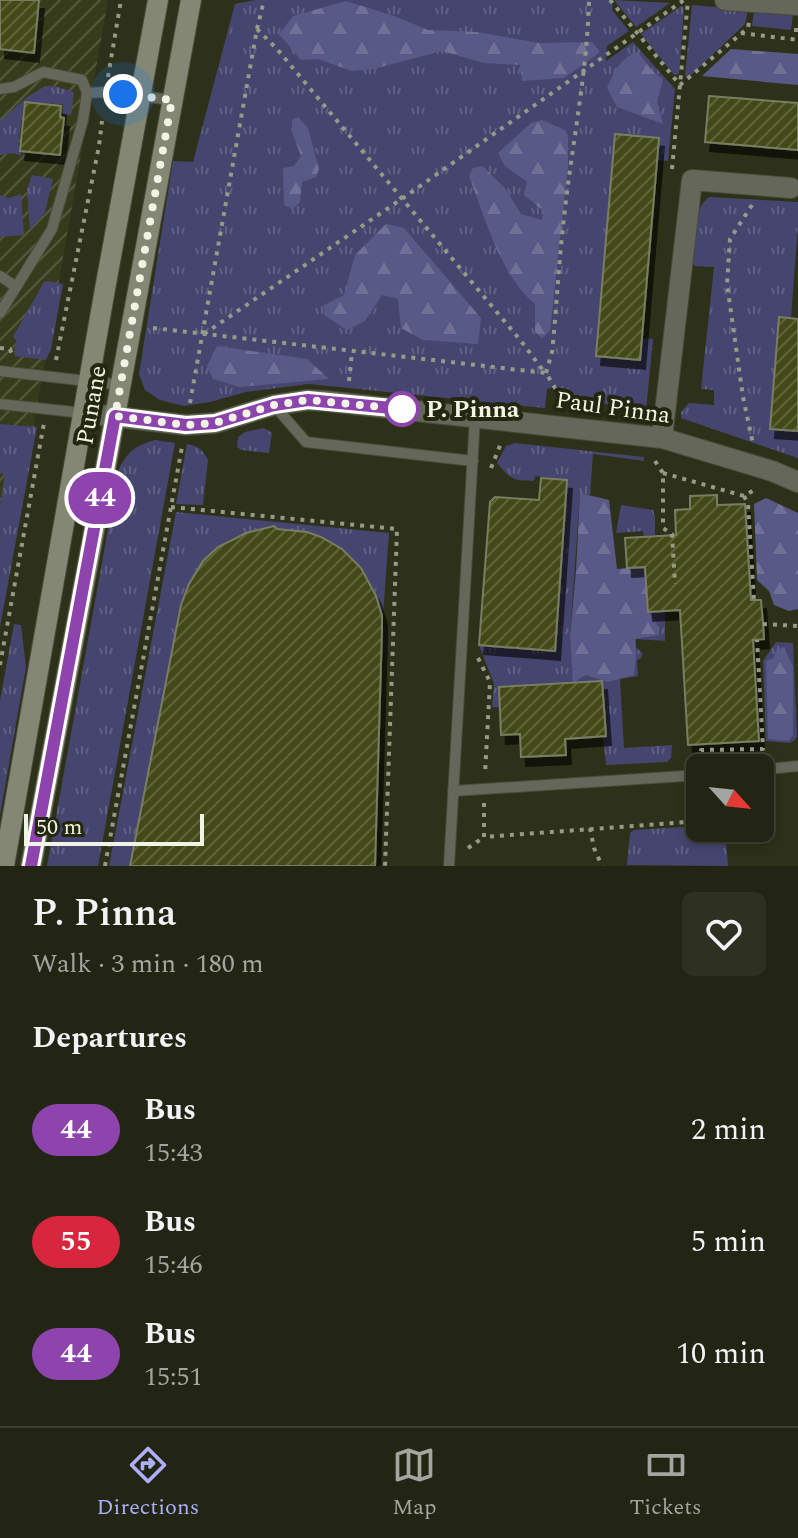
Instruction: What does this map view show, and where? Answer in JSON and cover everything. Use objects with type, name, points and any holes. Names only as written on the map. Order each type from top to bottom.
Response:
[{"type":"main road","name":"Punane","points":[[4,866],[158,0]]},
{"type":"main road","name":"Punane","points":[[31,866],[191,0]]},
{"type":"street","points":[[725,0],[798,5]]},
{"type":"street","points":[[662,438],[692,180],[791,188]]},
{"type":"street","name":"Paul Pinna","points":[[83,413],[186,425],[215,423],[274,405],[325,401],[662,438],[772,471],[798,482]]},
{"type":"lane","points":[[0,89],[14,87],[43,72],[82,80],[87,93],[83,120],[52,229],[0,313]]},
{"type":"lane","points":[[87,93],[106,92],[172,100]]},
{"type":"lane","points":[[0,276],[15,286]]},
{"type":"lane","points":[[0,371],[121,385]]},
{"type":"lane","points":[[0,404],[83,413]]},
{"type":"lane","points":[[274,405],[306,442],[473,461]]},
{"type":"lane","points":[[449,866],[475,416]]},
{"type":"lane","points":[[774,769],[798,766]]},
{"type":"lane","points":[[453,791],[686,776]]},
{"type":"path","points":[[53,378],[99,146],[121,0]]},
{"type":"path","points":[[105,866],[264,0]]},
{"type":"path","points":[[546,373],[552,352],[565,209],[585,70],[589,0]]},
{"type":"path","points":[[610,0],[680,85]]},
{"type":"path","points":[[202,335],[686,0]]},
{"type":"path","points":[[671,180],[686,0]]},
{"type":"path","points":[[680,85],[748,28],[752,2]]},
{"type":"path","points":[[257,29],[403,198],[572,408]]},
{"type":"path","points":[[741,33],[798,40]]},
{"type":"path","points":[[753,446],[727,284],[730,239],[764,186]]},
{"type":"path","points":[[65,315],[76,317]]},
{"type":"path","points":[[146,327],[546,373]]},
{"type":"path","points":[[0,665],[46,410]]},
{"type":"path","points":[[489,472],[503,440]]},
{"type":"path","points":[[675,584],[672,534],[663,528],[663,473],[744,496],[761,486]]},
{"type":"path","points":[[744,496],[748,504],[754,600]]},
{"type":"path","points":[[171,507],[397,529],[385,866]]},
{"type":"path","points":[[763,624],[798,626]]},
{"type":"path","points":[[394,627],[401,627]]},
{"type":"path","points":[[701,754],[701,750],[763,749],[757,640]]},
{"type":"path","points":[[473,649],[490,682],[484,837]]},
{"type":"path","points":[[468,857],[468,847],[484,837],[686,822]]},
{"type":"path","points":[[590,828],[602,866]]},
{"type":"shaded area","points":[[0,0],[108,0],[0,618]]},
{"type":"green space","points":[[255,0],[613,0],[612,10],[629,31],[607,46],[606,61],[633,42],[675,89],[668,161],[657,160],[658,138],[615,134],[596,356],[639,360],[642,338],[653,339],[646,410],[571,399],[557,386],[547,389],[545,408],[309,384],[246,392],[184,406],[160,400],[145,390],[139,374],[173,161],[193,162],[235,4]]},
{"type":"green space","points":[[614,0],[670,3],[636,27]]},
{"type":"green space","points":[[346,1],[428,30],[477,32],[539,43],[592,42],[600,52],[564,78],[522,81],[520,65],[484,63],[442,51],[373,69],[352,71],[318,59],[301,60],[279,34],[293,16]]},
{"type":"green space","points":[[692,5],[748,10],[745,24],[690,76],[685,76]]},
{"type":"green space","points":[[681,6],[684,8],[679,74],[674,75],[641,34]]},
{"type":"green space","points":[[754,11],[793,14],[791,30],[752,26]]},
{"type":"green space","points":[[731,49],[798,54],[798,85],[702,76]]},
{"type":"green space","points":[[638,52],[653,72],[663,79],[657,102],[663,124],[617,107],[607,88],[622,62]]},
{"type":"green space","points":[[45,86],[74,92],[71,115],[63,114],[63,104],[24,102],[18,146],[21,147],[21,156],[14,153],[0,155],[0,121],[26,98]]},
{"type":"green space","points":[[298,117],[308,128],[319,169],[316,177],[302,182],[300,202],[293,209],[284,205],[283,168],[294,166],[301,156],[292,132],[292,120]]},
{"type":"green space","points":[[542,120],[565,130],[568,135],[568,165],[550,331],[542,338],[535,332],[535,304],[512,278],[503,262],[469,176],[473,168],[482,166],[505,188],[521,214],[542,220],[544,211],[524,195],[527,182],[505,166],[498,153],[531,123]]},
{"type":"green space","points":[[32,175],[53,179],[45,212],[30,231],[27,189]]},
{"type":"green space","points":[[21,194],[24,235],[0,237],[0,195],[9,198]]},
{"type":"green space","points":[[709,197],[798,202],[791,318],[779,318],[770,428],[798,431],[798,458],[681,418],[681,412],[689,403],[714,405],[714,390],[701,389],[714,267],[695,266],[692,263],[696,219]]},
{"type":"green space","points":[[386,224],[404,228],[481,318],[478,344],[423,340],[401,328],[398,299],[382,295],[365,321],[347,330],[324,315],[324,305],[344,295],[355,255]]},
{"type":"green space","points":[[44,282],[63,284],[51,349],[46,360],[15,356],[17,341],[13,337]]},
{"type":"green space","points":[[217,346],[307,359],[329,379],[239,387],[213,379],[207,366]]},
{"type":"green space","points":[[0,424],[37,427],[0,627],[0,504],[5,475],[0,473]]},
{"type":"green space","points":[[264,428],[272,433],[269,453],[237,447],[238,437],[245,432]]},
{"type":"green space","points":[[155,440],[175,443],[98,866],[47,866],[119,469],[133,450]]},
{"type":"green space","points":[[515,443],[644,457],[644,461],[593,454],[590,495],[580,493],[570,637],[574,682],[586,675],[648,612],[665,611],[665,641],[636,639],[636,647],[643,654],[637,660],[638,676],[620,679],[624,748],[672,745],[671,758],[667,762],[606,765],[602,681],[499,687],[500,707],[492,707],[494,684],[479,645],[555,651],[567,480],[535,476],[534,481],[527,481],[509,476],[497,463],[506,446]]},
{"type":"green space","points":[[187,444],[200,449],[208,460],[203,505],[176,504]]},
{"type":"green space","points":[[580,493],[609,500],[617,569],[653,566],[647,592],[648,612],[656,621],[659,635],[635,639],[634,675],[608,682],[586,675],[573,683],[570,637]]},
{"type":"green space","points":[[766,498],[798,513],[798,609],[789,611],[774,605],[769,591],[757,580],[754,504]]},
{"type":"green space","points":[[621,505],[653,510],[655,535],[644,536],[643,531],[616,533]]},
{"type":"green space","points":[[176,512],[389,533],[382,629],[370,582],[351,557],[325,539],[274,527],[239,535],[214,551],[196,574],[181,606],[130,866],[109,866]]},
{"type":"green space","points":[[14,624],[21,625],[26,667],[0,815],[0,700]]},
{"type":"green space","points":[[776,642],[793,643],[797,736],[790,743],[766,741],[763,661]]},
{"type":"green space","points":[[784,647],[793,667],[793,736],[788,741],[768,739],[766,661],[774,658],[776,650]]},
{"type":"green space","points":[[686,827],[686,842],[726,842],[728,866],[627,865],[630,833],[634,830]]},
{"type":"building","points":[[0,0],[39,0],[34,53],[0,49]]},
{"type":"building","points":[[709,96],[798,103],[798,150],[705,142]]},
{"type":"building","points":[[25,102],[61,106],[60,117],[64,118],[60,155],[20,151]]},
{"type":"building","points":[[615,134],[659,138],[640,360],[596,356]]},
{"type":"building","points":[[779,317],[798,319],[798,431],[770,429]]},
{"type":"building","points":[[541,478],[567,480],[555,651],[479,645],[490,502],[495,497],[539,500]]},
{"type":"building","points":[[717,495],[717,505],[745,504],[751,600],[761,600],[764,639],[753,640],[759,741],[688,745],[680,610],[648,612],[645,567],[627,568],[625,538],[676,535],[675,510],[690,509],[690,496]]},
{"type":"building","points":[[274,526],[277,529],[307,532],[342,549],[361,568],[376,596],[382,616],[375,866],[130,866],[181,605],[189,584],[203,561],[218,547],[246,533]]},
{"type":"building","points":[[602,681],[606,736],[565,739],[566,755],[521,757],[520,734],[501,735],[499,687]]},
{"type":"bus line","name":"44","points":[[31,866],[115,416],[186,425],[215,423],[274,405],[308,400],[402,409]]},
{"type":"place","name":"P. Pinna","points":[[402,409]]},
{"type":"route","points":[[123,94],[172,100],[115,416],[186,425],[215,423],[274,405],[308,400],[402,409]]}]
